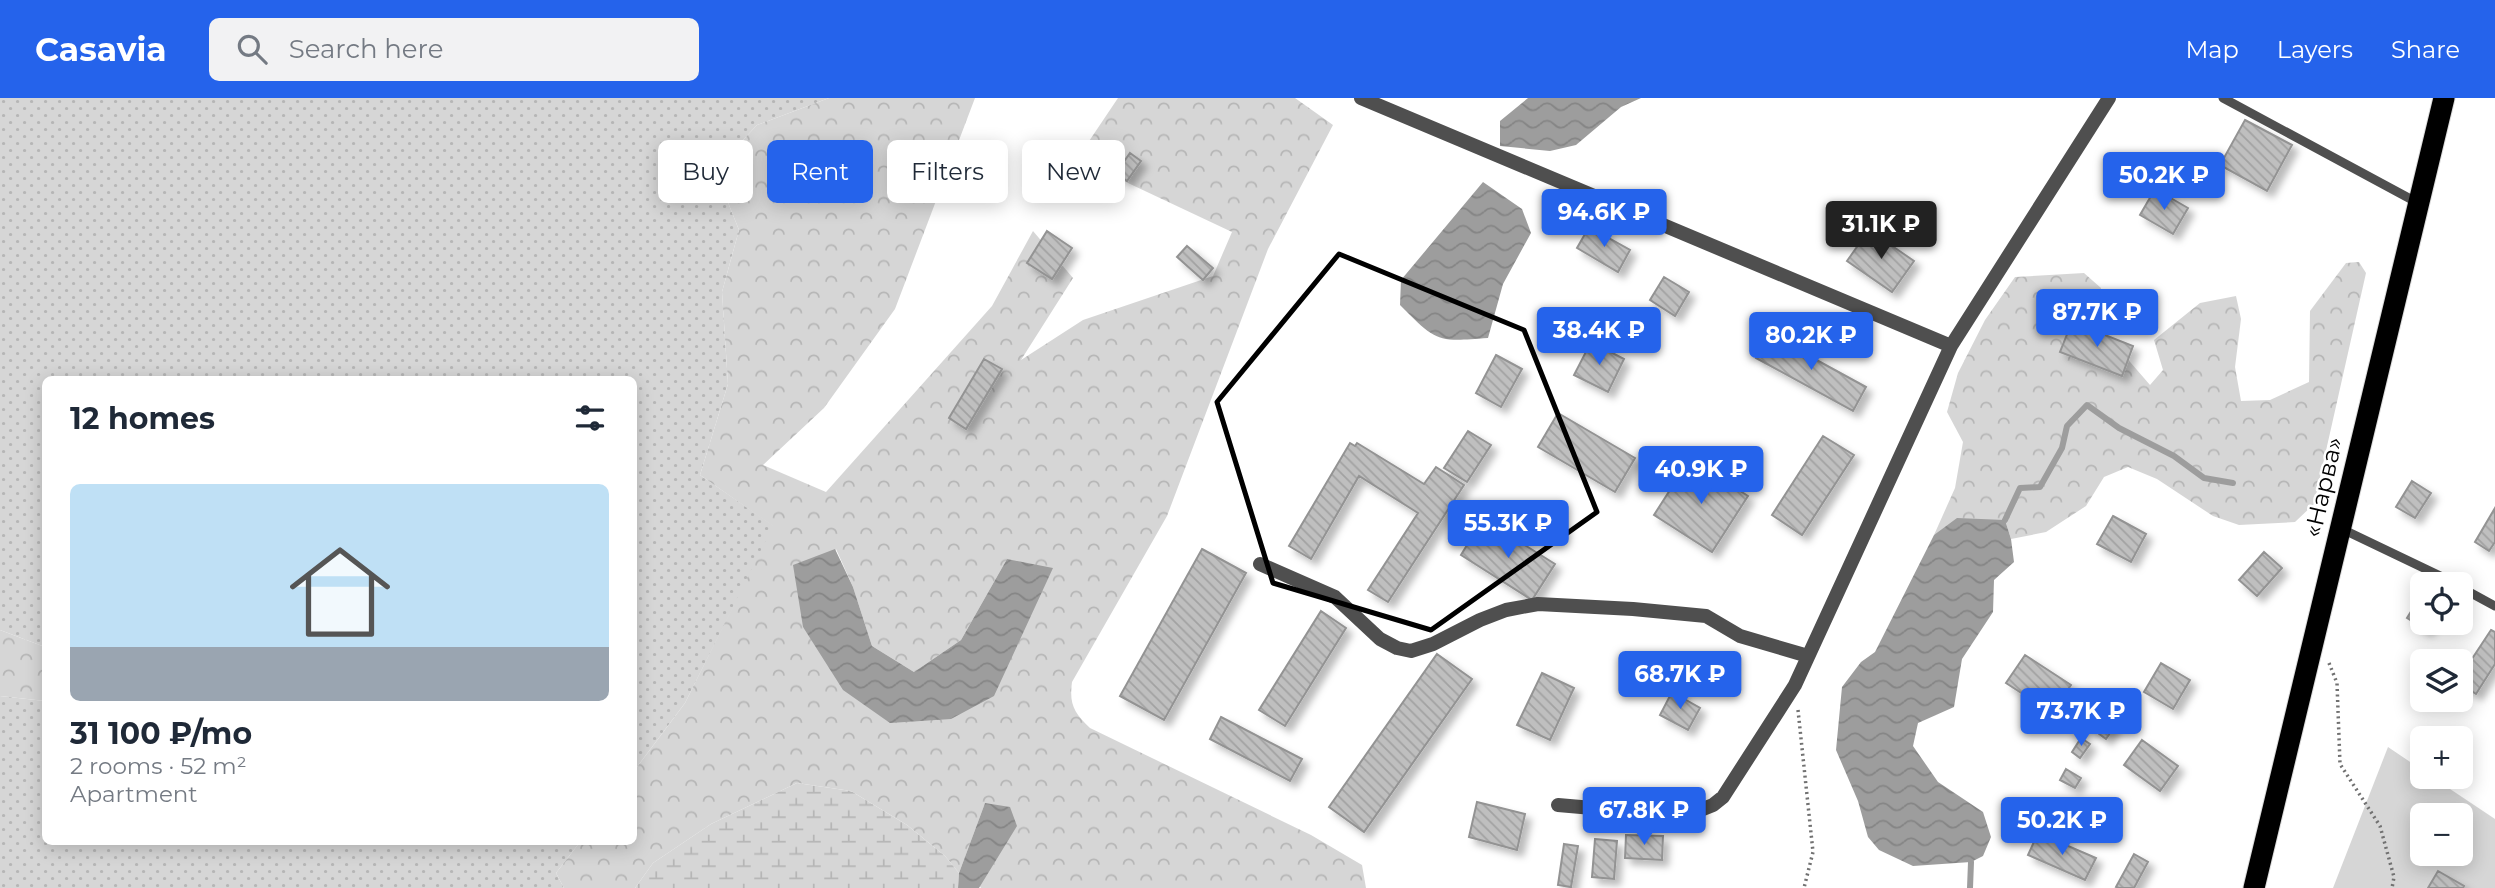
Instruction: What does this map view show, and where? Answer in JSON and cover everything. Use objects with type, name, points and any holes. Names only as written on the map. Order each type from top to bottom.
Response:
[{"type":"highway","name":"«Нарва»","points":[[2254,888],[2444,98]]},
{"type":"street","points":[[1361,98],[1951,346]]},
{"type":"street","points":[[1558,805],[1673,815],[1692,813],[1713,805],[1723,797],[1795,685],[1951,346],[2109,98]]},
{"type":"street","points":[[1260,564],[1335,597],[1380,639],[1397,648],[1411,651],[1433,644],[1506,610],[1538,604],[1706,616],[1740,636],[1808,656]]},
{"type":"lane","points":[[2223,98],[2418,203]]},
{"type":"lane","points":[[2340,528],[2430,572]]},
{"type":"lane","points":[[2473,594],[2495,606]]},
{"type":"path","points":[[2316,632],[2337,683],[2340,764],[2380,826],[2394,877],[2392,888]]},
{"type":"path","points":[[1795,685],[1813,852],[1804,888]]},
{"type":"highlighted area","points":[[1339,254],[1524,330],[1597,512],[1431,630],[1273,583],[1217,402]]},
{"type":"green space","points":[[0,98],[829,98],[757,125],[743,140],[658,140],[658,203],[728,203],[739,230],[722,292],[728,384],[700,475],[774,526],[685,703],[637,767],[637,376],[42,376],[42,646],[0,630]]},
{"type":"green space","points":[[829,98],[975,98],[959,140],[887,140],[887,203],[935,203],[895,309],[824,408],[763,465],[826,492],[992,306],[1033,231],[1073,278],[1021,360],[1083,320],[1213,276],[1232,232],[1125,182],[1125,140],[1090,140],[1118,98],[1295,98],[1333,125],[1268,249],[1167,516],[1072,682],[1071,696],[1076,713],[1090,728],[1311,835],[1362,865],[1366,888],[981,888],[979,885],[985,803],[959,873],[945,856],[907,825],[851,791],[797,783],[711,824],[653,863],[635,888],[564,888],[556,873],[578,845],[637,845],[637,767],[685,703],[773,526],[700,475],[728,384],[722,292],[739,230],[728,203],[753,203],[753,140],[743,140],[757,125]],"holes":[[[836,549],[853,587],[872,646],[914,672],[961,640],[1007,559],[951,719],[803,627]]]},
{"type":"green space","points":[[2359,262],[2366,273],[2314,504],[2295,522],[2239,525],[2213,516],[2157,479],[2128,467],[2104,477],[2086,506],[2046,532],[2011,539],[2005,520],[1988,520],[1934,535],[1955,488],[1963,442],[1947,412],[1958,373],[1985,320],[2015,277],[2084,273],[2101,288],[2099,326],[2150,385],[2163,370],[2154,340],[2200,303],[2236,296],[2241,319],[2235,367],[2241,401],[2270,400],[2309,382],[2310,311],[2346,263]]},
{"type":"green space","points":[[0,630],[42,646],[42,701],[0,696]]},
{"type":"green space","points":[[0,696],[42,701],[42,845],[578,845],[556,873],[564,888],[0,888]]},
{"type":"green space","points":[[2388,747],[2410,762],[2410,789],[2450,789],[2471,803],[2410,803],[2410,866],[2473,866],[2473,804],[2495,819],[2495,888],[2333,888]]},
{"type":"green space","points":[[797,783],[851,791],[907,825],[945,856],[959,873],[958,888],[635,888],[653,863],[711,824]]},
{"type":"water","points":[[1528,98],[1641,98],[1621,107],[1576,145],[1550,151],[1500,146],[1500,121]]},
{"type":"water","points":[[1483,182],[1522,209],[1531,233],[1503,284],[1488,338],[1458,340],[1438,337],[1400,305],[1401,280]]},
{"type":"water","points":[[1957,518],[2005,520],[2014,562],[1994,580],[1993,612],[1962,659],[1954,707],[1918,723],[1913,746],[1938,782],[1983,812],[1991,837],[1983,856],[1971,862],[1913,866],[1879,850],[1868,837],[1858,801],[1836,750],[1842,687],[1861,662],[1875,652],[1934,535]]},
{"type":"water","points":[[835,549],[853,587],[872,646],[914,672],[961,640],[1007,559],[1053,568],[994,696],[951,719],[890,723],[843,690],[803,627],[793,565]]},
{"type":"water","points":[[985,803],[1010,807],[1017,826],[979,888],[958,888],[959,873]]},
{"type":"building","points":[[2245,120],[2292,145],[2267,191],[2220,165]]},
{"type":"building","points":[[1130,153],[1141,161],[1127,181],[1125,180],[1125,160]]},
{"type":"building","points":[[2155,189],[2188,208],[2173,234],[2140,215]]},
{"type":"building","points":[[1589,227],[1630,250],[1618,272],[1577,248]]},
{"type":"building","points":[[1869,230],[1914,261],[1892,292],[1847,261]]},
{"type":"building","points":[[1047,231],[1072,248],[1052,279],[1027,263]]},
{"type":"building","points":[[1187,246],[1213,268],[1203,280],[1177,257]]},
{"type":"building","points":[[1664,277],[1689,292],[1675,316],[1650,300]]},
{"type":"building","points":[[2072,322],[2133,346],[2122,376],[2060,352]]},
{"type":"building","points":[[1769,334],[1866,387],[1853,411],[1756,358]]},
{"type":"building","points":[[1591,342],[1624,359],[1608,392],[1574,375]]},
{"type":"building","points":[[1496,355],[1522,369],[1501,407],[1476,393]]},
{"type":"building","points":[[984,359],[1002,369],[966,429],[949,418]]},
{"type":"building","points":[[1558,413],[1635,458],[1615,492],[1538,447]]},
{"type":"building","points":[[1468,431],[1491,445],[1467,482],[1444,468]]},
{"type":"building","points":[[1823,436],[1854,455],[1802,535],[1772,515]]},
{"type":"building","points":[[1350,443],[1355,446],[1357,443],[1424,484],[1436,467],[1464,485],[1388,602],[1368,590],[1418,513],[1359,476],[1311,559],[1289,546]]},
{"type":"building","points":[[1690,459],[1748,496],[1712,552],[1654,515]]},
{"type":"building","points":[[2412,481],[2431,493],[2415,518],[2396,507]]},
{"type":"building","points":[[2495,508],[2495,542],[2489,551],[2475,542]]},
{"type":"building","points":[[2113,516],[2146,534],[2131,562],[2097,544]]},
{"type":"building","points":[[1483,519],[1555,564],[1532,600],[1461,555]]},
{"type":"building","points":[[1202,549],[1246,573],[1164,720],[1120,696]]},
{"type":"building","points":[[2264,552],[2282,568],[2257,596],[2239,580]]},
{"type":"building","points":[[1321,611],[1346,628],[1285,726],[1259,710]]},
{"type":"building","points":[[2491,630],[2495,632],[2495,664],[2476,694],[2473,692],[2473,657]]},
{"type":"building","points":[[1437,654],[1472,679],[1364,832],[1329,807]]},
{"type":"building","points":[[2025,655],[2071,685],[2052,713],[2006,683]]},
{"type":"building","points":[[2161,663],[2190,680],[2173,709],[2144,692]]},
{"type":"building","points":[[1542,673],[1574,688],[1550,740],[1517,725]]},
{"type":"building","points":[[1672,692],[1700,708],[1688,730],[1660,715]]},
{"type":"building","points":[[2100,715],[2115,726],[2106,739],[2090,727]]},
{"type":"building","points":[[1221,717],[1302,759],[1290,781],[1210,739]]},
{"type":"building","points":[[2081,738],[2090,744],[2080,758],[2072,752]]},
{"type":"building","points":[[2142,740],[2178,766],[2160,791],[2124,765]]},
{"type":"building","points":[[2066,769],[2081,778],[2075,788],[2060,780]]},
{"type":"building","points":[[1477,802],[1525,814],[1517,850],[1469,837]]},
{"type":"building","points":[[2038,833],[2096,858],[2085,880],[2028,855]]},
{"type":"building","points":[[1626,835],[1663,836],[1662,860],[1625,858]]},
{"type":"building","points":[[1595,839],[1617,841],[1614,879],[1592,877]]},
{"type":"building","points":[[1564,844],[1578,846],[1571,887],[1558,885]]},
{"type":"building","points":[[2134,854],[2148,862],[2134,888],[2116,887]]},
{"type":"building","points":[[2438,871],[2464,886],[2463,888],[2428,888]]},
{"type":"waterway","points":[[2005,520],[2020,488],[2040,487],[2062,448],[2067,426],[2087,405],[2119,428],[2174,456],[2204,478],[2233,483]]},
{"type":"waterway","points":[[1970,888],[1971,862]]}]
